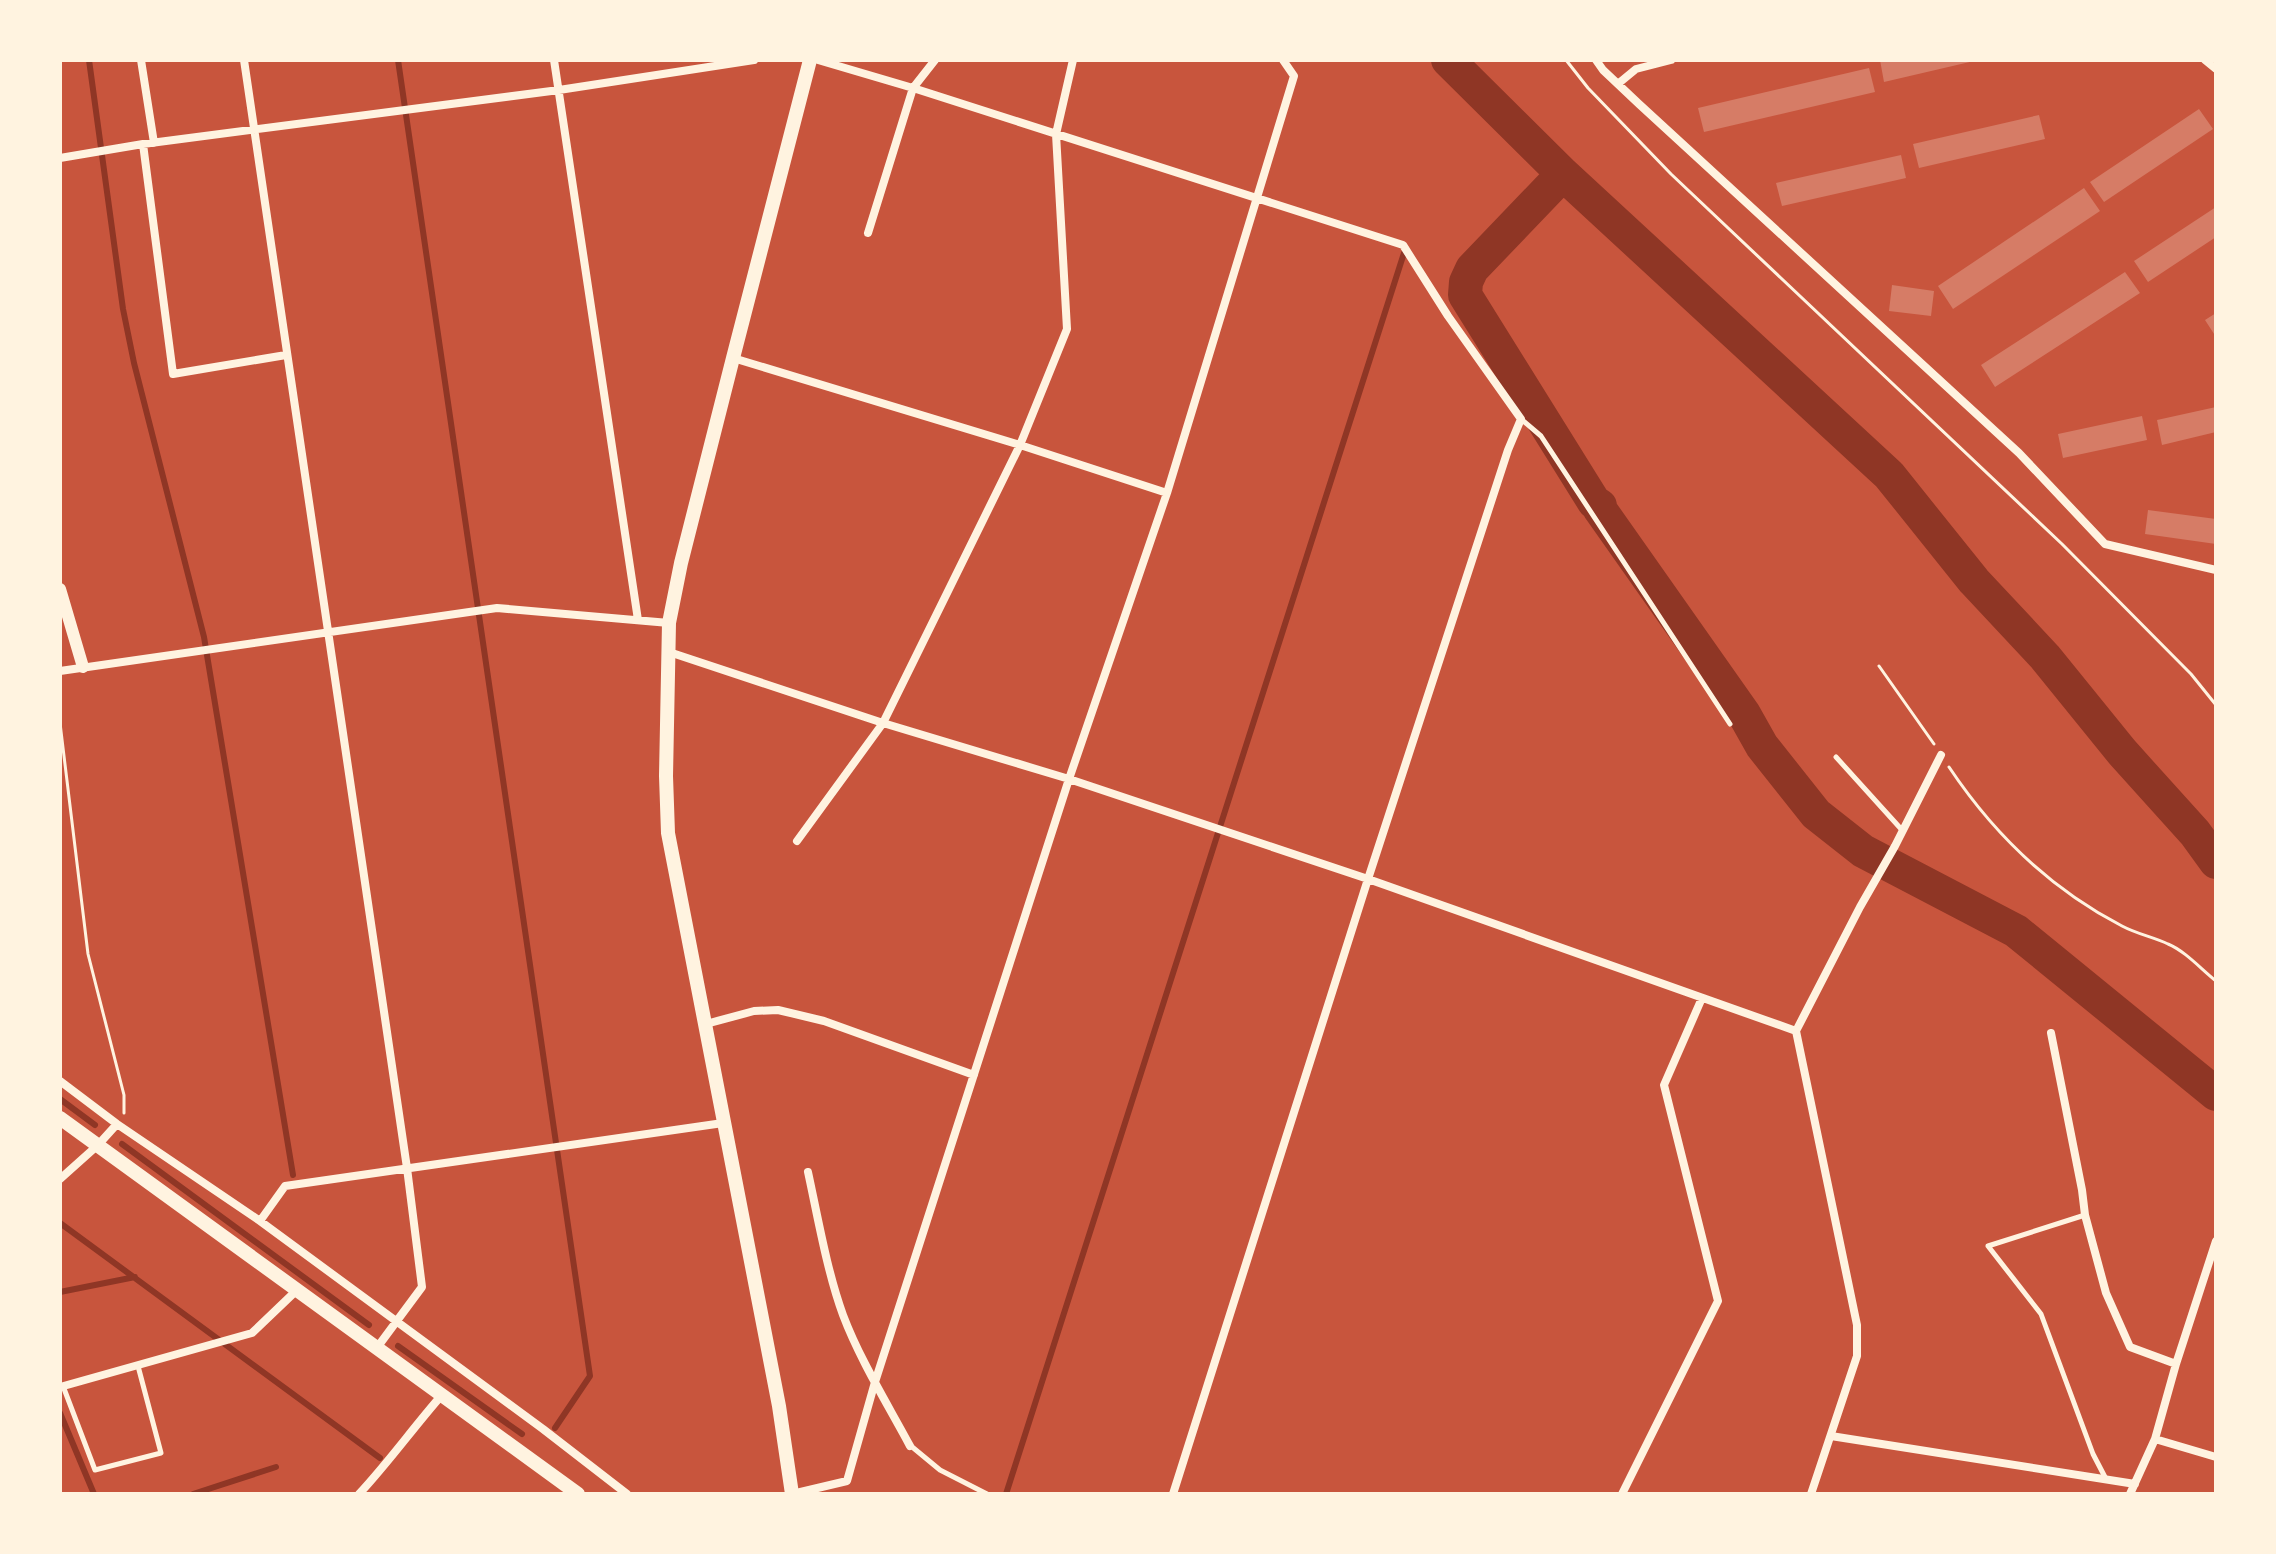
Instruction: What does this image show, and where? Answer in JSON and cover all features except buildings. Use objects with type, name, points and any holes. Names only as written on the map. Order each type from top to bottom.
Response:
[{"type":"main road","points":[[792,1494],[779,1406],[668,833],[666,776],[669,623],[681,563],[810,60]]},
{"type":"main road","points":[[60,1118],[578,1494]]},
{"type":"street","points":[[141,60],[154,143]]},
{"type":"street","points":[[244,60],[422,1287],[376,1349]]},
{"type":"street","points":[[554,60],[638,620]]},
{"type":"street","points":[[60,158],[143,144],[559,90],[754,60]]},
{"type":"street","points":[[818,60],[1403,245],[1448,316],[1521,419],[1508,450],[1368,879],[1173,1494]]},
{"type":"street","points":[[868,233],[913,88],[935,60]]},
{"type":"street","points":[[797,841],[883,723],[1020,445],[1067,329],[1056,134],[1073,60]]},
{"type":"street","points":[[792,1494],[847,1481],[875,1382],[1069,779],[1167,493],[1258,199],[1294,76],[1283,60]]},
{"type":"street","points":[[1596,60],[1603,70],[2019,453],[2105,544],[2216,570]]},
{"type":"street","points":[[1619,83],[1636,69],[1671,60]]},
{"type":"street","points":[[2205,60],[2216,69]]},
{"type":"street","points":[[143,144],[173,374],[286,355]]},
{"type":"street","points":[[733,358],[1167,493]]},
{"type":"street","points":[[60,589],[83,667]]},
{"type":"street","points":[[60,671],[497,608],[669,623]]},
{"type":"street","points":[[669,652],[883,723],[1069,779],[1368,879],[1796,1031]]},
{"type":"street","points":[[1811,1494],[1857,1356],[1857,1325],[1796,1031],[1941,755]]},
{"type":"street","points":[[1622,1494],[1718,1301],[1664,1085],[1702,998]]},
{"type":"street","points":[[706,1024],[754,1011],[778,1010],[824,1021],[974,1075]]},
{"type":"street","points":[[2051,1033],[2085,1215],[2106,1293],[2130,1347],[2176,1364]]},
{"type":"street","points":[[60,1081],[117,1124],[260,1221],[627,1494]]},
{"type":"street","points":[[260,1221],[285,1186],[723,1123]]},
{"type":"street","points":[[60,1179],[117,1124]]},
{"type":"street","points":[[808,1172],[843,1314],[910,1446]]},
{"type":"street","points":[[2130,1494],[2155,1439],[2216,1241]]},
{"type":"street","points":[[61,1386],[252,1333],[297,1290]]},
{"type":"street","points":[[359,1494],[441,1396]]},
{"type":"street","points":[[1831,1436],[2135,1484]]},
{"type":"street","points":[[2155,1439],[2216,1457]]},
{"type":"lane","points":[[1521,419],[1541,436],[1730,724]]},
{"type":"lane","points":[[1836,757],[1903,830]]},
{"type":"lane","points":[[2085,1215],[1988,1246],[2041,1314],[2093,1454],[2106,1480]]},
{"type":"lane","points":[[61,1386],[95,1470],[161,1453],[138,1365]]},
{"type":"lane","points":[[910,1446],[940,1470],[987,1494]]},
{"type":"path","points":[[1566,60],[1588,88],[1671,174],[2062,544],[2191,674],[2216,705]]},
{"type":"path","points":[[1879,666],[1968,795],[2021,855],[2058,887],[2124,927],[2171,945],[2216,981]]},
{"type":"path","points":[[60,723],[88,954],[124,1095],[124,1113],[117,1124]]},
{"type":"waterway","points":[[89,60],[123,309],[204,637],[293,1175]]},
{"type":"waterway","points":[[398,60],[590,1376],[555,1428]]},
{"type":"waterway","points":[[1448,60],[1563,174],[1889,475],[1974,581],[2045,657],[2122,752],[2195,833],[2216,862]]},
{"type":"waterway","points":[[1563,174],[1472,269],[1466,282],[1465,295],[1594,502],[1600,506],[1744,714],[1762,746],[1816,814],[1863,851],[2016,931],[2216,1094]]},
{"type":"waterway","points":[[1006,1494],[1404,253]]},
{"type":"waterway","points":[[60,1099],[95,1125]]},
{"type":"waterway","points":[[122,1144],[369,1325]]},
{"type":"waterway","points":[[60,1223],[380,1458]]},
{"type":"waterway","points":[[60,1292],[135,1277]]},
{"type":"waterway","points":[[398,1346],[522,1434]]},
{"type":"waterway","points":[[60,1413],[94,1494]]},
{"type":"waterway","points":[[193,1494],[276,1467]]}]
